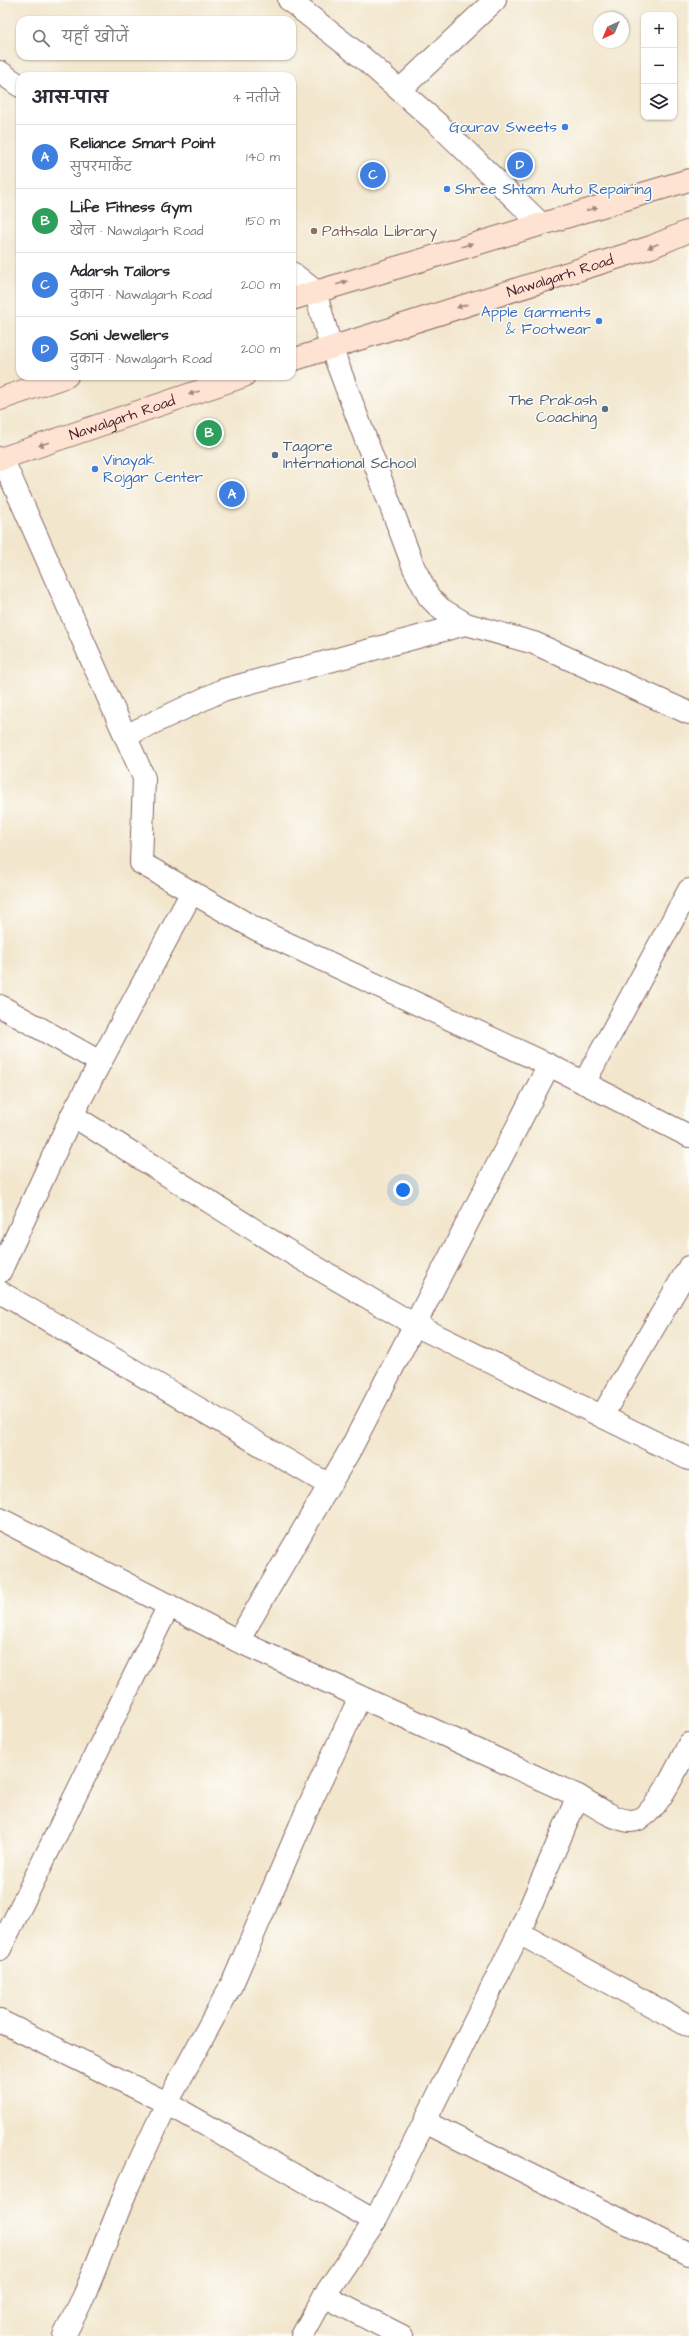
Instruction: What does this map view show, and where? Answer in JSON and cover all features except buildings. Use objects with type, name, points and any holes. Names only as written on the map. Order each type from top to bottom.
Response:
[{"type":"street","points":[[289,0],[363,58],[400,90],[438,124],[540,223]]},
{"type":"street","points":[[400,90],[495,0]]},
{"type":"street","points":[[0,72],[16,83]]},
{"type":"street","points":[[296,298],[540,223],[632,199],[689,180]]},
{"type":"street","name":"Nawalgarh Road","points":[[296,359],[651,247],[689,232]]},
{"type":"street","points":[[296,275],[315,291],[331,347],[414,568],[429,597],[441,609],[466,624],[534,643],[689,713]]},
{"type":"street","points":[[0,399],[55,380]]},
{"type":"street","name":"Nawalgarh Road","points":[[1,458],[232,380]]},
{"type":"street","points":[[1,458],[144,778],[141,863],[256,929],[549,1065],[689,1136]]},
{"type":"street","points":[[125,736],[223,690],[466,624]]},
{"type":"street","points":[[584,1083],[689,890]]},
{"type":"street","points":[[0,1272],[6,1244],[100,1062],[192,892]]},
{"type":"street","points":[[0,1006],[100,1062]]},
{"type":"street","points":[[238,1641],[329,1485],[415,1325],[549,1065]]},
{"type":"street","points":[[72,1115],[283,1248],[415,1325],[689,1459]]},
{"type":"street","points":[[602,1416],[689,1267]]},
{"type":"street","points":[[0,1292],[329,1485]]},
{"type":"street","points":[[0,1519],[238,1641],[578,1796],[616,1818],[632,1821],[645,1816],[658,1801],[689,1744]]},
{"type":"street","points":[[0,1949],[169,1606]]},
{"type":"street","points":[[64,2336],[84,2296],[129,2184],[167,2103],[233,1982],[307,1810],[360,1697]]},
{"type":"street","points":[[302,2336],[324,2296],[375,2221],[519,1932],[578,1796]]},
{"type":"street","points":[[519,1932],[689,2026]]},
{"type":"street","points":[[0,2021],[167,2103],[375,2221]]},
{"type":"street","points":[[425,2122],[689,2254]]},
{"type":"street","points":[[324,2296],[402,2336]]},
{"type":"place","name":"Gourav Sweets","points":[[565,127]]},
{"type":"place","name":"Soni Jewellers","points":[[520,165]]},
{"type":"place","name":"Adarsh Tailors","points":[[373,175]]},
{"type":"place","name":"Shree Shtam Auto Repairing","points":[[447,189]]},
{"type":"place","name":"Pathsala Library","points":[[314,231]]},
{"type":"place","name":"Apple Garments & Footwear","points":[[599,321]]},
{"type":"place","name":"The Prakash Coaching","points":[[605,409]]},
{"type":"place","name":"Life Fitness Gym","points":[[209,433]]},
{"type":"place","name":"Tagore International School","points":[[275,455]]},
{"type":"place","name":"Vinayak Rojgar Center","points":[[95,469]]},
{"type":"place","name":"Reliance Smart Point","points":[[232,494]]}]
